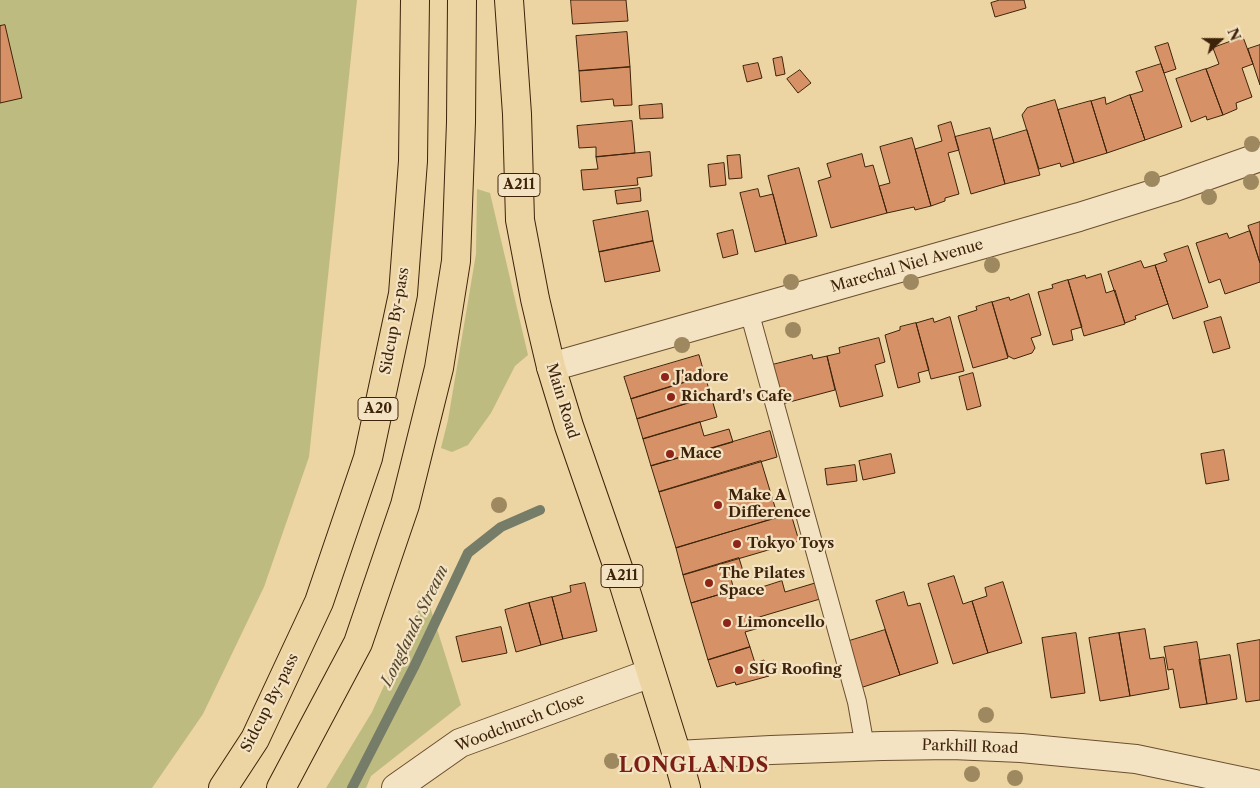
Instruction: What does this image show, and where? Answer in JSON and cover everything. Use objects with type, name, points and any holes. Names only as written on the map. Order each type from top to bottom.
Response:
[{"type":"main road","name":"Sidcup By-pass","points":[[223,788],[255,739],[320,602],[368,458],[403,294],[413,162],[415,0]]},
{"type":"main road","points":[[281,788],[358,643],[404,505],[440,368],[456,261],[461,122],[462,0]]},
{"type":"main road","name":"Main Road","points":[[510,0],[517,114],[520,220],[535,299],[551,367],[569,426],[623,582],[678,755],[686,788]]},
{"type":"street","name":"Marechal Niel Avenue","points":[[551,367],[1079,217],[1172,188],[1260,157]]},
{"type":"street","name":"Woodchurch Close","points":[[396,788],[460,743],[651,673]]},
{"type":"street","name":"Parkhill Road","points":[[678,755],[771,750],[952,745],[1021,748],[1136,759],[1260,785]]},
{"type":"lane","points":[[749,311],[857,702],[865,748]]},
{"type":"shaded area","points":[[0,0],[357,0],[309,457],[264,587],[203,714],[152,788],[0,788]]},
{"type":"shaded area","points":[[477,189],[490,193],[528,355],[515,366],[491,413],[468,445],[452,452],[441,448],[448,420],[476,254]]},
{"type":"shaded area","points":[[426,594],[461,705],[371,776],[366,788],[326,788],[372,712]]},
{"type":"building","points":[[571,0],[626,0],[628,21],[573,24]]},
{"type":"building","points":[[1000,0],[1024,0],[1026,8],[995,17],[991,3]]},
{"type":"building","points":[[5,25],[22,98],[0,103],[0,26]]},
{"type":"building","points":[[627,32],[630,67],[579,71],[576,36]]},
{"type":"building","points":[[1243,37],[1253,64],[1242,68],[1252,97],[1236,103],[1237,109],[1223,115],[1206,69],[1219,64],[1213,48]]},
{"type":"building","points":[[1168,43],[1176,69],[1164,73],[1155,47]]},
{"type":"building","points":[[1260,45],[1260,85],[1248,49]]},
{"type":"building","points":[[782,57],[785,74],[776,76],[773,59]]},
{"type":"building","points":[[758,63],[762,78],[747,82],[743,66]]},
{"type":"building","points":[[1161,64],[1182,127],[1145,140],[1130,95],[1143,91],[1136,72]]},
{"type":"building","points":[[630,67],[632,105],[614,106],[613,99],[581,102],[579,71]]},
{"type":"building","points":[[1206,69],[1223,115],[1207,120],[1206,116],[1191,122],[1176,79]]},
{"type":"building","points":[[800,70],[811,83],[798,93],[787,79]]},
{"type":"building","points":[[1130,95],[1145,140],[1107,153],[1091,101],[1105,97],[1106,104]]},
{"type":"building","points":[[1055,100],[1074,163],[1061,167],[1060,163],[1039,169],[1022,115],[1027,108]]},
{"type":"building","points":[[1091,101],[1107,153],[1074,163],[1058,110]]},
{"type":"building","points":[[662,104],[663,118],[640,119],[639,106]]},
{"type":"building","points":[[632,121],[635,153],[596,157],[596,147],[579,148],[577,126]]},
{"type":"building","points":[[951,122],[959,150],[948,153],[959,194],[945,198],[945,201],[931,206],[915,149],[942,141],[938,126]]},
{"type":"building","points":[[990,128],[1005,184],[971,194],[955,137]]},
{"type":"building","points":[[1027,130],[1040,175],[1005,184],[993,140]]},
{"type":"building","points":[[912,138],[931,206],[915,210],[914,207],[887,213],[879,186],[890,183],[880,147]]},
{"type":"building","points":[[650,152],[652,176],[637,178],[638,185],[583,190],[581,170],[598,169],[596,157]]},
{"type":"building","points":[[862,154],[865,167],[873,165],[887,213],[831,228],[818,181],[831,177],[827,164]]},
{"type":"building","points":[[740,155],[742,178],[729,179],[727,156]]},
{"type":"building","points":[[724,163],[726,185],[710,187],[708,165]]},
{"type":"building","points":[[799,168],[817,236],[786,244],[768,176]]},
{"type":"building","points":[[640,188],[641,201],[617,204],[615,191]]},
{"type":"building","points":[[758,189],[760,197],[773,194],[786,244],[755,252],[740,193]]},
{"type":"building","points":[[648,211],[653,241],[599,252],[593,221]]},
{"type":"building","points":[[1260,222],[1260,263],[1248,226]]},
{"type":"building","points":[[733,230],[738,254],[723,258],[717,234]]},
{"type":"building","points":[[1250,231],[1260,263],[1260,282],[1225,294],[1220,279],[1209,283],[1196,243],[1227,233],[1229,238]]},
{"type":"building","points":[[653,241],[660,271],[605,282],[599,252]]},
{"type":"building","points":[[1188,246],[1208,307],[1173,319],[1155,265],[1167,261],[1164,254]]},
{"type":"building","points":[[1141,261],[1144,268],[1155,265],[1168,304],[1135,316],[1136,319],[1125,323],[1108,272]]},
{"type":"building","points":[[1101,274],[1106,293],[1115,290],[1125,324],[1084,336],[1068,280],[1085,275],[1086,278]]},
{"type":"building","points":[[1068,280],[1082,327],[1071,330],[1073,340],[1053,345],[1038,292],[1053,288],[1052,285]]},
{"type":"building","points":[[1029,294],[1041,335],[1031,338],[1035,348],[1032,353],[1014,359],[1008,356],[992,302],[1009,297],[1010,300]]},
{"type":"building","points":[[992,302],[1008,358],[973,368],[958,316],[977,310],[976,307]]},
{"type":"building","points":[[950,317],[964,371],[931,379],[916,323],[933,318],[934,322]]},
{"type":"building","points":[[1221,317],[1230,348],[1213,353],[1204,322]]},
{"type":"building","points":[[916,323],[929,370],[918,373],[920,382],[898,388],[885,335],[900,330],[900,327]]},
{"type":"building","points":[[879,338],[885,362],[875,365],[883,396],[840,407],[827,356],[840,353],[839,348]]},
{"type":"building","name":"J'adore","points":[[699,355],[705,376],[631,399],[624,377]]},
{"type":"building","points":[[812,355],[813,359],[827,356],[835,390],[782,404],[772,365]]},
{"type":"building","points":[[973,373],[981,406],[967,410],[959,377]]},
{"type":"building","name":"Richard's Cafe","points":[[705,376],[711,396],[637,419],[631,399]]},
{"type":"building","points":[[711,396],[717,417],[643,439],[637,419]]},
{"type":"building","name":"Mace","points":[[700,422],[704,436],[729,429],[733,442],[651,466],[643,439]]},
{"type":"building","points":[[770,431],[777,457],[659,492],[651,466]]},
{"type":"building","points":[[1224,450],[1229,480],[1206,484],[1201,454]]},
{"type":"building","points":[[891,454],[895,473],[863,480],[859,461]]},
{"type":"building","name":"Make A Difference","points":[[761,461],[778,517],[676,548],[659,492]]},
{"type":"building","points":[[855,465],[857,481],[827,485],[825,469]]},
{"type":"building","name":"Tokyo Toys","points":[[791,514],[799,541],[683,575],[676,548]]},
{"type":"building","name":"The Pilates Space","points":[[739,558],[743,571],[730,575],[734,590],[691,603],[683,575]]},
{"type":"building","points":[[954,576],[963,604],[972,601],[988,653],[953,664],[928,584]]},
{"type":"building","name":"Limoncello","points":[[782,581],[785,592],[815,583],[820,599],[756,618],[759,628],[745,632],[750,647],[708,660],[691,603],[734,590],[736,595]]},
{"type":"building","points":[[1003,582],[1022,643],[988,653],[972,601],[987,596],[985,588]]},
{"type":"building","points":[[585,583],[597,631],[563,639],[552,597],[571,592],[570,586]]},
{"type":"building","points":[[904,592],[908,606],[920,603],[938,663],[900,675],[876,601]]},
{"type":"building","points":[[552,597],[563,639],[541,645],[529,603]]},
{"type":"building","points":[[529,603],[541,645],[516,652],[505,610]]},
{"type":"building","points":[[501,627],[507,653],[462,662],[456,637]]},
{"type":"building","points":[[1145,629],[1150,659],[1164,657],[1169,689],[1130,696],[1119,633]]},
{"type":"building","points":[[885,630],[900,675],[860,688],[846,642]]},
{"type":"building","points":[[1076,633],[1085,693],[1051,698],[1042,638]]},
{"type":"building","points":[[1119,633],[1130,696],[1100,701],[1089,638]]},
{"type":"building","points":[[1260,640],[1260,700],[1246,702],[1237,644]]},
{"type":"building","points":[[1197,642],[1207,704],[1180,708],[1173,669],[1168,670],[1164,647]]},
{"type":"building","name":"SIG Roofing","points":[[750,647],[755,663],[764,660],[769,676],[736,685],[735,682],[717,687],[708,660]]},
{"type":"building","points":[[1230,655],[1237,699],[1207,704],[1199,660]]},
{"type":"waterway","name":"Longlands Stream","points":[[352,788],[414,667],[468,553],[501,527],[540,510]]},
{"type":"place","name":"J'adore","points":[[665,377]]},
{"type":"place","name":"Richard's Cafe","points":[[671,397]]},
{"type":"place","name":"Mace","points":[[670,454]]},
{"type":"place","name":"Make A Difference","points":[[718,505]]},
{"type":"place","name":"Tokyo Toys","points":[[737,544]]},
{"type":"place","name":"The Pilates Space","points":[[709,583]]},
{"type":"place","name":"Limoncello","points":[[727,623]]},
{"type":"place","name":"SIG Roofing","points":[[739,670]]},
{"type":"district","name":"LONGLANDS","points":[[694,766]]}]
